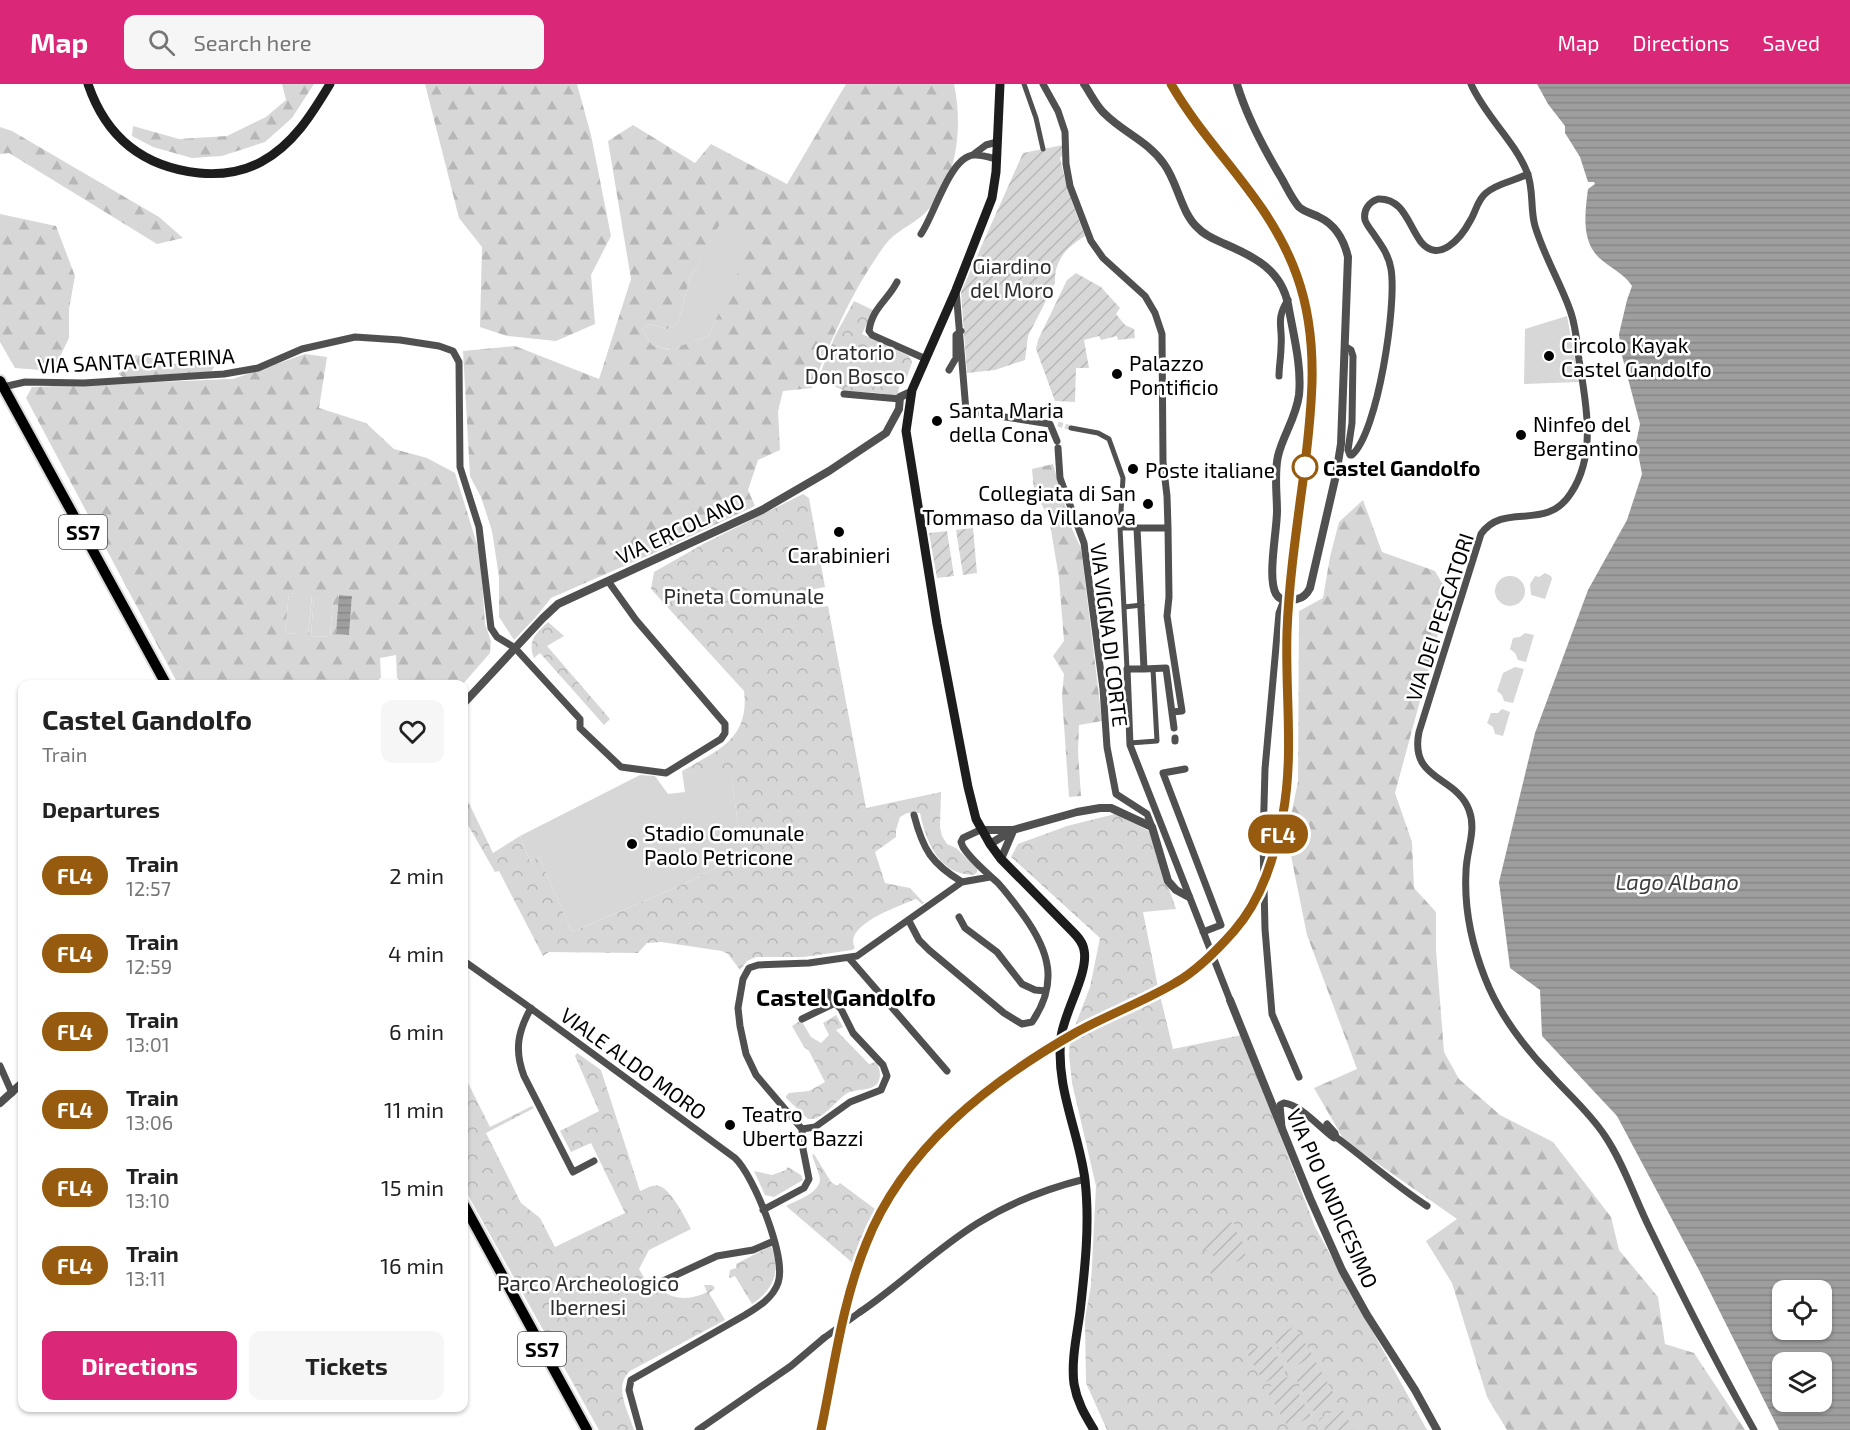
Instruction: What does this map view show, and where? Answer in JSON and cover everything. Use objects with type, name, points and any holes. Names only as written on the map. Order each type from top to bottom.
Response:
[{"type":"main road","points":[[88,84],[104,119],[132,150],[164,166],[204,174],[242,169],[261,162],[276,152],[293,138],[306,122],[330,84]]},
{"type":"main road","points":[[1000,84],[997,159],[992,198],[956,290],[911,392],[906,431],[939,633],[971,801],[980,830],[1001,859],[1072,931],[1084,950],[1082,971],[1062,1030],[1060,1052],[1064,1093],[1085,1179],[1087,1238],[1073,1374],[1080,1407],[1094,1430]]},
{"type":"main road","name":"SS7","points":[[1,383],[164,680]]},
{"type":"main road","name":"SS7","points":[[468,1212],[586,1430]]},
{"type":"street","points":[[1024,84],[1036,118],[1043,149]]},
{"type":"street","points":[[1043,84],[1058,111],[1065,132],[1066,164],[1070,186],[1093,244],[1104,259],[1145,296],[1161,329],[1164,345],[1163,462],[1168,528],[1167,616],[1182,711],[1172,712]]},
{"type":"street","points":[[1084,84],[1105,115],[1148,145],[1164,163],[1196,226],[1210,237],[1262,262],[1276,276],[1288,300],[1299,387],[1294,415],[1280,449],[1276,471],[1277,512],[1273,572],[1275,591],[1284,600],[1298,599],[1310,588],[1341,447],[1348,266],[1342,240],[1329,223],[1303,210],[1296,202],[1264,149],[1237,84]]},
{"type":"street","name":"VIA DEI PESCATORI","points":[[1471,84],[1528,174],[1535,225],[1575,326],[1587,406],[1587,435],[1578,479],[1571,494],[1559,507],[1539,516],[1502,519],[1489,525],[1481,534],[1419,732],[1418,752],[1423,765],[1432,775],[1457,793],[1469,810],[1472,833],[1466,867],[1470,927],[1475,950],[1490,989],[1500,1009],[1527,1048],[1586,1112],[1618,1156],[1638,1204],[1697,1325],[1754,1430]]},
{"type":"street","points":[[921,234],[953,171],[966,157],[997,142]]},
{"type":"street","points":[[983,147],[984,156]]},
{"type":"street","points":[[974,154],[997,159]]},
{"type":"street","points":[[1346,347],[1353,356],[1352,423],[1348,450],[1352,455],[1357,450],[1372,412],[1388,345],[1391,320],[1391,270],[1385,252],[1365,220],[1369,204],[1380,199],[1396,203],[1424,244],[1431,249],[1442,251],[1465,230],[1480,199],[1486,192],[1528,174]]},
{"type":"street","points":[[897,282],[879,305],[869,331],[872,335],[926,360]]},
{"type":"street","points":[[949,370],[956,358],[956,335],[961,331],[956,290]]},
{"type":"street","points":[[1279,376],[1282,344],[1279,321],[1281,311],[1288,300]]},
{"type":"street","name":"VIA VIGNA DI CORTE","points":[[961,331],[966,411],[1054,424],[1060,478],[1084,543],[1103,689],[1107,747],[1116,794],[1147,814],[1152,827]]},
{"type":"street","name":"VIA SANTA CATERINA","points":[[1,383],[84,383],[224,374],[258,368],[302,349],[355,337],[413,341],[451,350],[459,362],[461,471],[472,499],[479,527],[491,628],[497,637],[515,648],[580,719],[580,728],[621,767],[666,773],[724,736],[726,730],[723,722],[636,620],[608,581]]},
{"type":"street","points":[[844,394],[900,399],[905,393],[911,392]]},
{"type":"street","name":"VIA ERCOLANO","points":[[468,698],[558,604],[762,510],[829,471],[886,433],[896,417],[900,399]]},
{"type":"street","points":[[1071,428],[1105,436],[1113,446],[1123,478],[1120,528],[1130,743],[1230,1000]]},
{"type":"street","points":[[1120,528],[1168,528]]},
{"type":"street","points":[[1137,528],[1144,669]]},
{"type":"street","points":[[1284,600],[1279,614],[1264,769],[1265,929],[1272,1014],[1299,1077]]},
{"type":"street","points":[[1124,606],[1142,605]]},
{"type":"street","points":[[1127,669],[1166,668],[1174,728]]},
{"type":"street","points":[[1130,743],[1157,741],[1153,669]]},
{"type":"street","points":[[1185,769],[1163,773],[1221,925],[1203,932]]},
{"type":"street","points":[[990,844],[1013,830],[1077,812],[1111,808],[1152,827],[1168,881],[1176,890],[1189,897]]},
{"type":"street","points":[[914,816],[928,854],[941,868],[962,882]]},
{"type":"street","points":[[909,921],[925,946],[1015,1021],[1025,1024],[1032,1022],[1046,991],[1049,967],[1038,938],[1011,899],[962,844],[963,838],[980,830],[1013,830]]},
{"type":"street","points":[[1001,859],[1013,830]]},
{"type":"street","points":[[763,1210],[801,1190],[808,1183],[809,1176],[803,1149],[802,1129],[760,1081],[746,1054],[738,1015],[743,979],[749,968],[758,965],[849,958],[861,954],[962,882],[990,877]]},
{"type":"street","points":[[959,917],[965,928],[997,952],[1022,984],[1035,990],[1046,991]]},
{"type":"street","points":[[849,958],[947,1071]]},
{"type":"street","name":"VIALE ALDO MORO","points":[[468,964],[735,1158],[750,1178],[763,1210],[774,1241],[780,1271],[778,1284],[771,1294],[745,1315],[636,1376],[630,1382],[629,1392],[640,1430]]},
{"type":"street","points":[[802,1129],[818,1125],[850,1102],[877,1092],[886,1080],[884,1065],[853,1033],[841,1009],[828,992],[808,1002]]},
{"type":"street","name":"VIA PIO UNDICESIMO","points":[[1230,1000],[1342,1270],[1367,1316],[1415,1390],[1437,1430]]},
{"type":"street","points":[[802,1019],[835,1003]]},
{"type":"street","points":[[531,1008],[521,1027],[518,1043],[519,1060],[524,1076],[573,1172],[594,1161]]},
{"type":"street","points":[[0,1066],[12,1093]]},
{"type":"street","points":[[0,1103],[18,1087]]},
{"type":"street","points":[[1282,1127],[1280,1105],[1287,1103],[1299,1107],[1316,1125],[1334,1138],[1336,1137],[1404,1191],[1427,1206]]},
{"type":"street","points":[[1327,1124],[1336,1137]]},
{"type":"street","points":[[698,1430],[791,1366],[824,1338],[977,1223],[1027,1199],[1085,1179]]},
{"type":"street","points":[[663,1281],[717,1256],[753,1250],[774,1241]]},
{"type":"green space","points":[[282,84],[314,84],[292,118],[265,142],[222,156],[192,158],[153,147],[132,136],[133,126],[179,139],[227,136],[266,117],[286,100]]},
{"type":"green space","points":[[425,84],[577,84],[591,135],[611,236],[591,275],[595,324],[556,341],[507,336],[480,327],[482,247],[459,218]]},
{"type":"green space","points":[[846,84],[954,84],[957,100],[957,135],[951,170],[945,186],[925,213],[889,240],[874,261],[844,314],[812,388],[783,391],[778,411],[780,450],[758,460],[748,490],[755,506],[551,598],[514,640],[499,617],[499,577],[492,531],[481,497],[470,476],[463,351],[515,346],[599,379],[631,279],[608,141],[633,125],[695,163],[711,144],[787,184]],"holes":[[[721,222],[751,245],[708,336],[669,350],[652,345],[642,330],[649,324],[667,329],[678,323],[690,278]]]},
{"type":"green space","points":[[0,127],[12,131],[159,217],[183,238],[157,244],[9,153],[0,154]]},
{"type":"green space","name":"Giardino del Moro","points":[[1063,145],[1063,156],[1060,157],[1062,167],[1085,236],[1067,250],[1059,261],[1055,283],[1028,336],[1025,360],[995,370],[967,373],[961,292],[1023,153]]},
{"type":"green space","points":[[0,214],[56,226],[75,276],[69,309],[69,338],[53,371],[15,368],[0,342]]},
{"type":"green space","points":[[721,221],[752,245],[708,336],[670,350],[652,345],[642,330],[649,324],[667,329],[678,323],[690,278]]},
{"type":"green space","points":[[1076,273],[1101,287],[1120,308],[1116,314],[1125,325],[1134,329],[1135,338],[1118,340],[1117,336],[1101,340],[1099,336],[1084,340],[1089,368],[1076,368],[1075,402],[1055,401],[1036,349],[1038,340],[1067,280]]},
{"type":"green space","name":"Oratorio Don Bosco","points":[[854,301],[873,310],[862,334],[909,356],[912,362],[906,380],[901,379],[897,397],[880,393],[845,391],[818,379],[835,336]]},
{"type":"green space","name":"Circolo Kayak Castel Gandolfo","points":[[1567,316],[1579,382],[1524,384],[1525,329]]},
{"type":"green space","points":[[305,354],[327,357],[319,408],[366,423],[394,449],[427,458],[455,473],[480,554],[485,624],[491,641],[490,653],[466,680],[399,680],[396,655],[380,658],[381,678],[378,680],[176,680],[26,398],[32,387],[233,379]],"holes":[[[289,593],[312,596],[308,635],[285,633]],[[340,595],[352,596],[349,635],[336,634]],[[314,596],[333,597],[330,637],[311,636]]]},
{"type":"green space","points":[[136,355],[175,364],[200,361],[214,367],[211,372],[123,377],[118,374]]},
{"type":"green space","points":[[1053,464],[1072,529],[1081,548],[1102,721],[1079,725],[1081,796],[1069,797],[1062,696],[1064,674],[1053,656],[1064,641],[1059,578],[1049,518],[1034,490],[1032,469]]},
{"type":"green space","name":"Pineta Comunale","points":[[803,494],[809,498],[825,587],[809,590],[812,608],[828,606],[866,808],[941,792],[942,836],[947,844],[956,848],[977,868],[977,872],[974,875],[962,874],[943,863],[930,845],[920,813],[907,813],[900,817],[896,837],[875,852],[885,883],[910,888],[924,903],[916,899],[864,924],[853,940],[855,948],[852,950],[804,957],[756,957],[747,961],[740,970],[728,954],[722,951],[661,942],[647,943],[638,953],[549,952],[543,956],[499,871],[495,872],[468,825],[468,801],[493,853],[520,836],[530,861],[539,857],[572,932],[693,880],[742,853],[731,775],[682,771],[719,750],[736,732],[742,721],[744,691],[651,589],[654,572],[705,543]]},
{"type":"green space","points":[[1363,500],[1382,552],[1435,571],[1446,590],[1443,616],[1395,793],[1412,842],[1414,888],[1436,912],[1436,950],[1444,1052],[1459,1079],[1500,1115],[1553,1142],[1611,1217],[1619,1250],[1658,1297],[1665,1344],[1694,1353],[1745,1430],[1507,1430],[1487,1397],[1452,1283],[1426,1241],[1457,1219],[1344,1140],[1314,1088],[1357,1069],[1307,935],[1287,836],[1298,781],[1299,611],[1323,598],[1339,522]]},
{"type":"green space","points":[[973,528],[977,573],[963,575],[956,530]]},
{"type":"green space","points":[[947,531],[954,576],[937,578],[929,533]]},
{"type":"green space","points":[[1545,573],[1552,579],[1545,599],[1531,595],[1530,584],[1535,576],[1539,577]]},
{"type":"green space","points":[[1510,576],[1520,581],[1525,591],[1520,601],[1510,606],[1500,601],[1495,591],[1500,581]]},
{"type":"green space","points":[[289,593],[312,595],[308,635],[285,633]]},
{"type":"green space","points":[[314,595],[333,597],[330,637],[311,636]]},
{"type":"green space","points":[[548,622],[564,636],[547,646],[610,719],[604,725],[540,653],[534,658],[532,642],[536,634]]},
{"type":"green space","points":[[1525,633],[1534,635],[1526,662],[1518,660],[1510,649],[1513,638]]},
{"type":"green space","points":[[1515,667],[1524,669],[1513,703],[1504,701],[1502,695],[1497,691],[1503,673]]},
{"type":"green space","points":[[1502,709],[1510,712],[1503,736],[1495,734],[1493,727],[1487,723],[1491,713],[1498,713]]},
{"type":"green space","name":"Stadio Comunale Paolo Petricone","points":[[682,771],[731,774],[742,853],[693,880],[572,932],[539,857],[530,861],[520,836],[640,775],[655,776],[668,794],[685,792]]},
{"type":"green space","points":[[1115,814],[1149,831],[1176,909],[1143,912],[1173,1049],[1242,1035],[1315,1227],[1427,1430],[1107,1430],[1086,1383],[1085,1319],[1091,1285],[1096,1186],[1072,1083],[1069,1055],[1070,1039],[1090,987],[1100,938],[1011,857],[1018,844],[1067,826]]},
{"type":"green space","points":[[836,1015],[843,1027],[836,1030],[869,1064],[876,1062],[880,1078],[874,1086],[850,1092],[819,1117],[808,1119],[786,1096],[789,1093],[809,1091],[825,1082],[809,1051],[804,1047],[792,1026],[801,1020],[811,1037],[821,1043],[829,1035],[823,1023]]},
{"type":"green space","name":"Parco Archeologico Ibernesi","points":[[577,1053],[601,1070],[640,1191],[654,1186],[664,1188],[678,1205],[691,1229],[649,1250],[639,1269],[649,1286],[657,1283],[666,1293],[679,1298],[701,1295],[707,1292],[704,1285],[712,1285],[715,1288],[709,1293],[725,1320],[630,1371],[625,1377],[623,1399],[634,1430],[599,1430],[468,1195],[468,1083],[490,1127],[532,1106],[534,1108],[486,1133],[521,1203],[540,1218],[555,1247],[625,1213],[591,1143],[571,1152],[560,1131],[599,1111],[575,1056]]},
{"type":"green space","points":[[814,1154],[831,1182],[837,1186],[840,1183],[875,1209],[855,1265],[786,1206],[812,1192],[819,1184],[820,1179],[812,1155]]},
{"type":"green space","points":[[788,1167],[801,1175],[803,1180],[774,1197],[765,1195],[754,1171],[772,1175]]},
{"type":"green space","points":[[1230,1222],[1235,1224],[1234,1230],[1240,1235],[1245,1245],[1244,1253],[1247,1256],[1213,1275],[1210,1273],[1214,1264],[1213,1255],[1208,1250],[1196,1251],[1194,1248]]},
{"type":"green space","points":[[771,1246],[775,1263],[774,1279],[766,1292],[752,1304],[735,1276],[729,1277],[730,1270],[736,1268],[736,1264]]},
{"type":"green space","points":[[1295,1326],[1313,1356],[1291,1369],[1273,1338]]},
{"type":"green space","points":[[1268,1341],[1286,1371],[1264,1383],[1247,1353]]},
{"type":"green space","points":[[1315,1361],[1338,1401],[1315,1414],[1293,1373]]},
{"type":"green space","points":[[1289,1376],[1311,1416],[1289,1429],[1266,1389]]},
{"type":"green space","points":[[1341,1407],[1354,1430],[1325,1430],[1319,1419]]},
{"type":"water","name":"Lago Albano","points":[[1537,84],[1850,84],[1850,1430],[1779,1430],[1700,1272],[1617,1116],[1542,1036],[1540,990],[1510,968],[1499,882],[1535,733],[1588,590],[1627,520],[1642,474],[1636,443],[1640,424],[1621,352],[1619,334],[1632,286],[1596,254],[1587,237],[1588,189],[1595,184],[1588,182],[1580,157],[1565,133],[1565,126],[1548,104]]},
{"type":"water","points":[[339,595],[352,596],[349,635],[336,634]]},
{"type":"tunnel","points":[[1058,424],[1071,428]]},
{"type":"railway","points":[[1171,84],[1203,132],[1256,199],[1271,223],[1297,276],[1307,316],[1312,357],[1312,399],[1309,442],[1288,612],[1289,739],[1282,815]]},
{"type":"railway","points":[[821,1430],[842,1323],[865,1244],[876,1220],[897,1186],[939,1135]]},
{"type":"train","name":"FL4","points":[[821,1430],[848,1302],[864,1247],[883,1208],[914,1163],[977,1098],[1028,1060],[1098,1020],[1177,982],[1220,946],[1255,903],[1278,836],[1289,767],[1287,636],[1289,600],[1312,408],[1313,370],[1307,311],[1297,275],[1271,221],[1260,203],[1180,101],[1171,84]]},
{"type":"place","name":"Circolo Kayak Castel Gandolfo","points":[[1549,356]]},
{"type":"place","name":"Palazzo Pontificio","points":[[1117,374]]},
{"type":"place","name":"Santa Maria della Cona","points":[[937,421]]},
{"type":"place","name":"Ninfeo del Bergantino","points":[[1521,435]]},
{"type":"place","name":"Castel Gandolfo","points":[[1305,467]]},
{"type":"place","name":"Poste italiane","points":[[1133,469]]},
{"type":"place","name":"Collegiata di San Tommaso da Villanova","points":[[1148,504]]},
{"type":"place","name":"Carabinieri","points":[[839,532]]},
{"type":"place","name":"Stadio Comunale Paolo Petricone","points":[[632,844]]},
{"type":"place","name":"Teatro Uberto Bazzi","points":[[730,1125]]},
{"type":"district","name":"Castel Gandolfo","points":[[846,996]]}]
